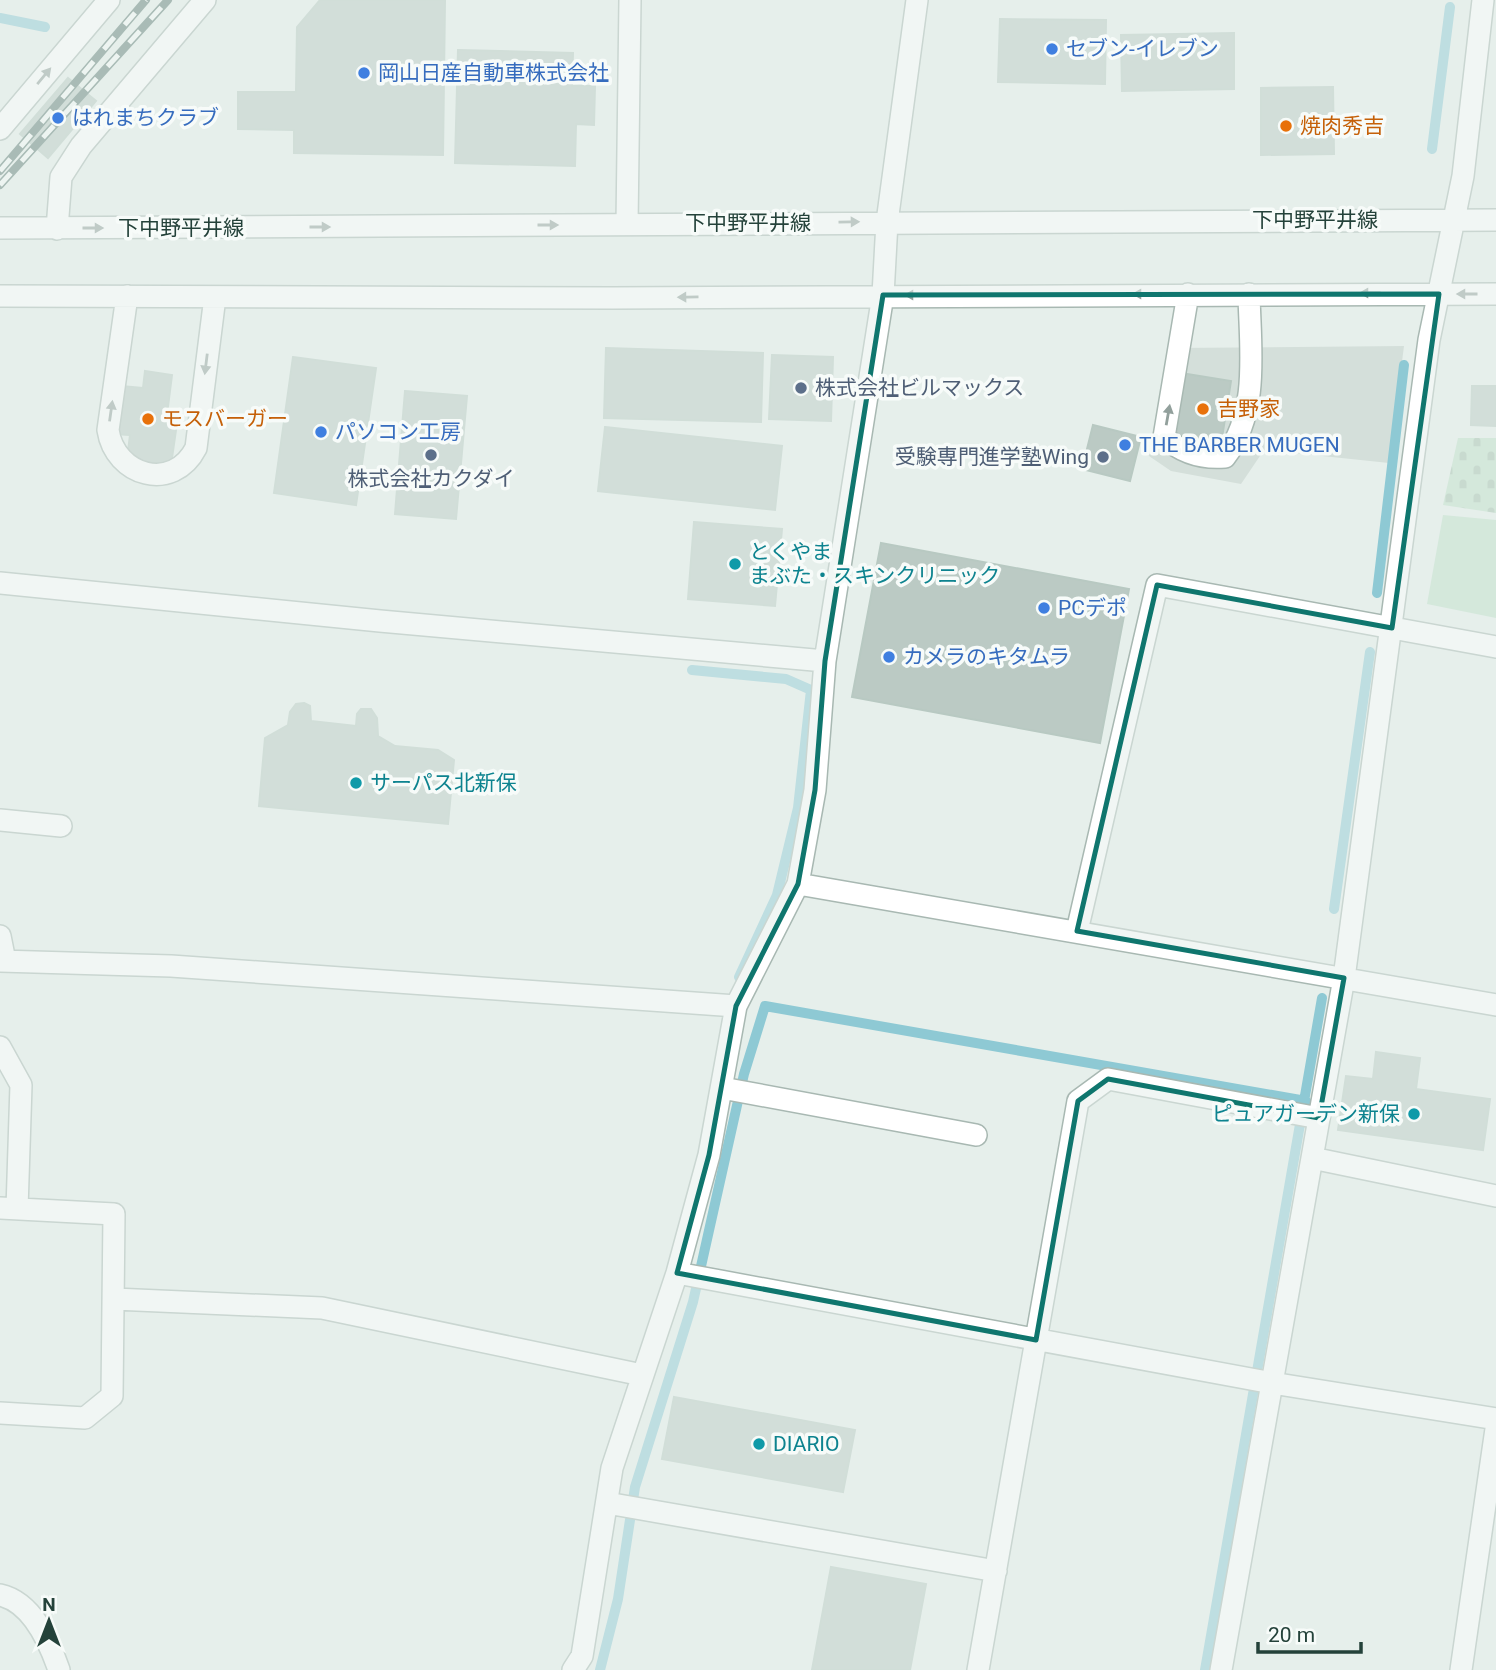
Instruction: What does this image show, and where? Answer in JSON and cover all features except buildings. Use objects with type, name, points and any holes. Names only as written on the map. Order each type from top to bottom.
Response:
[{"type":"street","points":[[0,129],[109,0]]},
{"type":"street","points":[[57,229],[61,177],[81,146],[205,0]]},
{"type":"street","points":[[627,224],[629,0]]},
{"type":"street","points":[[573,1670],[582,1656],[624,1506],[612,1468],[642,1375],[691,1275],[709,1156],[733,1090],[736,1006],[798,884],[816,790],[825,661],[883,295],[887,222],[917,0]]},
{"type":"street","points":[[1221,1670],[1261,1381],[1312,1158],[1308,1116],[1344,978],[1429,340],[1463,176],[1483,0]]},
{"type":"street","name":"下中野平井線","points":[[0,228],[1496,220]]},
{"type":"street","points":[[1188,294],[1164,437],[1190,454],[1210,458],[1226,457],[1236,443],[1245,421],[1250,387],[1249,294]]},
{"type":"street","points":[[0,296],[1496,294]]},
{"type":"street","points":[[127,296],[110,446],[125,465],[154,475],[182,467],[196,448],[215,296]]},
{"type":"street","points":[[0,583],[825,661]]},
{"type":"street","points":[[1077,931],[1157,585],[1496,647]]},
{"type":"street","points":[[0,820],[61,827]]},
{"type":"street","points":[[798,884],[1496,1006]]},
{"type":"street","points":[[0,936],[2,961],[171,966],[736,1006]]},
{"type":"street","points":[[0,1048],[21,1085],[9,1208],[114,1214],[112,1396],[85,1418],[0,1413]]},
{"type":"street","points":[[978,1670],[1078,1101],[1108,1079],[1308,1116]]},
{"type":"street","points":[[733,1090],[976,1135]]},
{"type":"street","points":[[1312,1158],[1496,1196]]},
{"type":"street","points":[[691,1275],[1261,1381],[1496,1419]]},
{"type":"street","points":[[114,1299],[322,1308],[642,1375]]},
{"type":"street","points":[[1461,1670],[1496,1429]]},
{"type":"street","points":[[624,1506],[996,1571]]},
{"type":"street","points":[[0,1595],[15,1598],[48,1638],[59,1670]]},
{"type":"highlighted area","points":[[1439,294],[1392,628],[1157,585],[1077,931],[1344,978],[1319,1118],[1108,1079],[1078,1101],[1036,1340],[677,1273],[709,1155],[736,1006],[798,884],[815,790],[825,661],[883,295]]},
{"type":"shaded area","points":[[1404,346],[1389,463],[1264,450],[1241,484],[1171,471],[1149,456],[1172,348]]},
{"type":"green space","points":[[1458,438],[1496,438],[1496,513],[1443,505]]},
{"type":"green space","points":[[1443,515],[1496,520],[1496,618],[1427,604]]},
{"type":"waterway","points":[[1432,149],[1450,7]]},
{"type":"waterway","points":[[0,18],[45,27]]},
{"type":"waterway","points":[[1377,593],[1404,365]]},
{"type":"waterway","points":[[1334,909],[1370,652]]},
{"type":"waterway","points":[[692,670],[786,679],[811,690],[798,808],[777,895],[739,977]]},
{"type":"waterway","points":[[1205,1670],[1322,998]]},
{"type":"waterway","points":[[600,1670],[618,1599],[635,1487],[693,1302],[744,1074],[765,1006],[1306,1101]]},
{"type":"railway","points":[[0,171],[146,0]]},
{"type":"railway","points":[[0,185],[168,0]]},
{"type":"place","name":"セブン-イレブン","points":[[1052,49]]},
{"type":"place","name":"岡山日産自動車株式会社","points":[[364,73]]},
{"type":"place","name":"はれまちクラブ","points":[[58,118]]},
{"type":"place","name":"焼肉秀吉","points":[[1286,126]]},
{"type":"place","name":"株式会社ビルマックス","points":[[801,388]]},
{"type":"place","name":"吉野家","points":[[1203,409]]},
{"type":"place","name":"モスバーガー","points":[[148,419]]},
{"type":"place","name":"パソコン工房","points":[[321,432]]},
{"type":"place","name":"THE BARBER MUGEN","points":[[1125,445]]},
{"type":"place","name":"株式会社カクダイ","points":[[431,455]]},
{"type":"place","name":"受験専門進学塾Wing","points":[[1103,457]]},
{"type":"place","name":"とくやま まぶた・スキンクリニック","points":[[735,564]]},
{"type":"place","name":"PCデポ","points":[[1044,608]]},
{"type":"place","name":"カメラのキタムラ","points":[[889,657]]},
{"type":"place","name":"サーパス北新保","points":[[356,783]]},
{"type":"place","name":"ピュアガーデン新保","points":[[1414,1114]]},
{"type":"place","name":"DIARIO","points":[[759,1444]]}]
